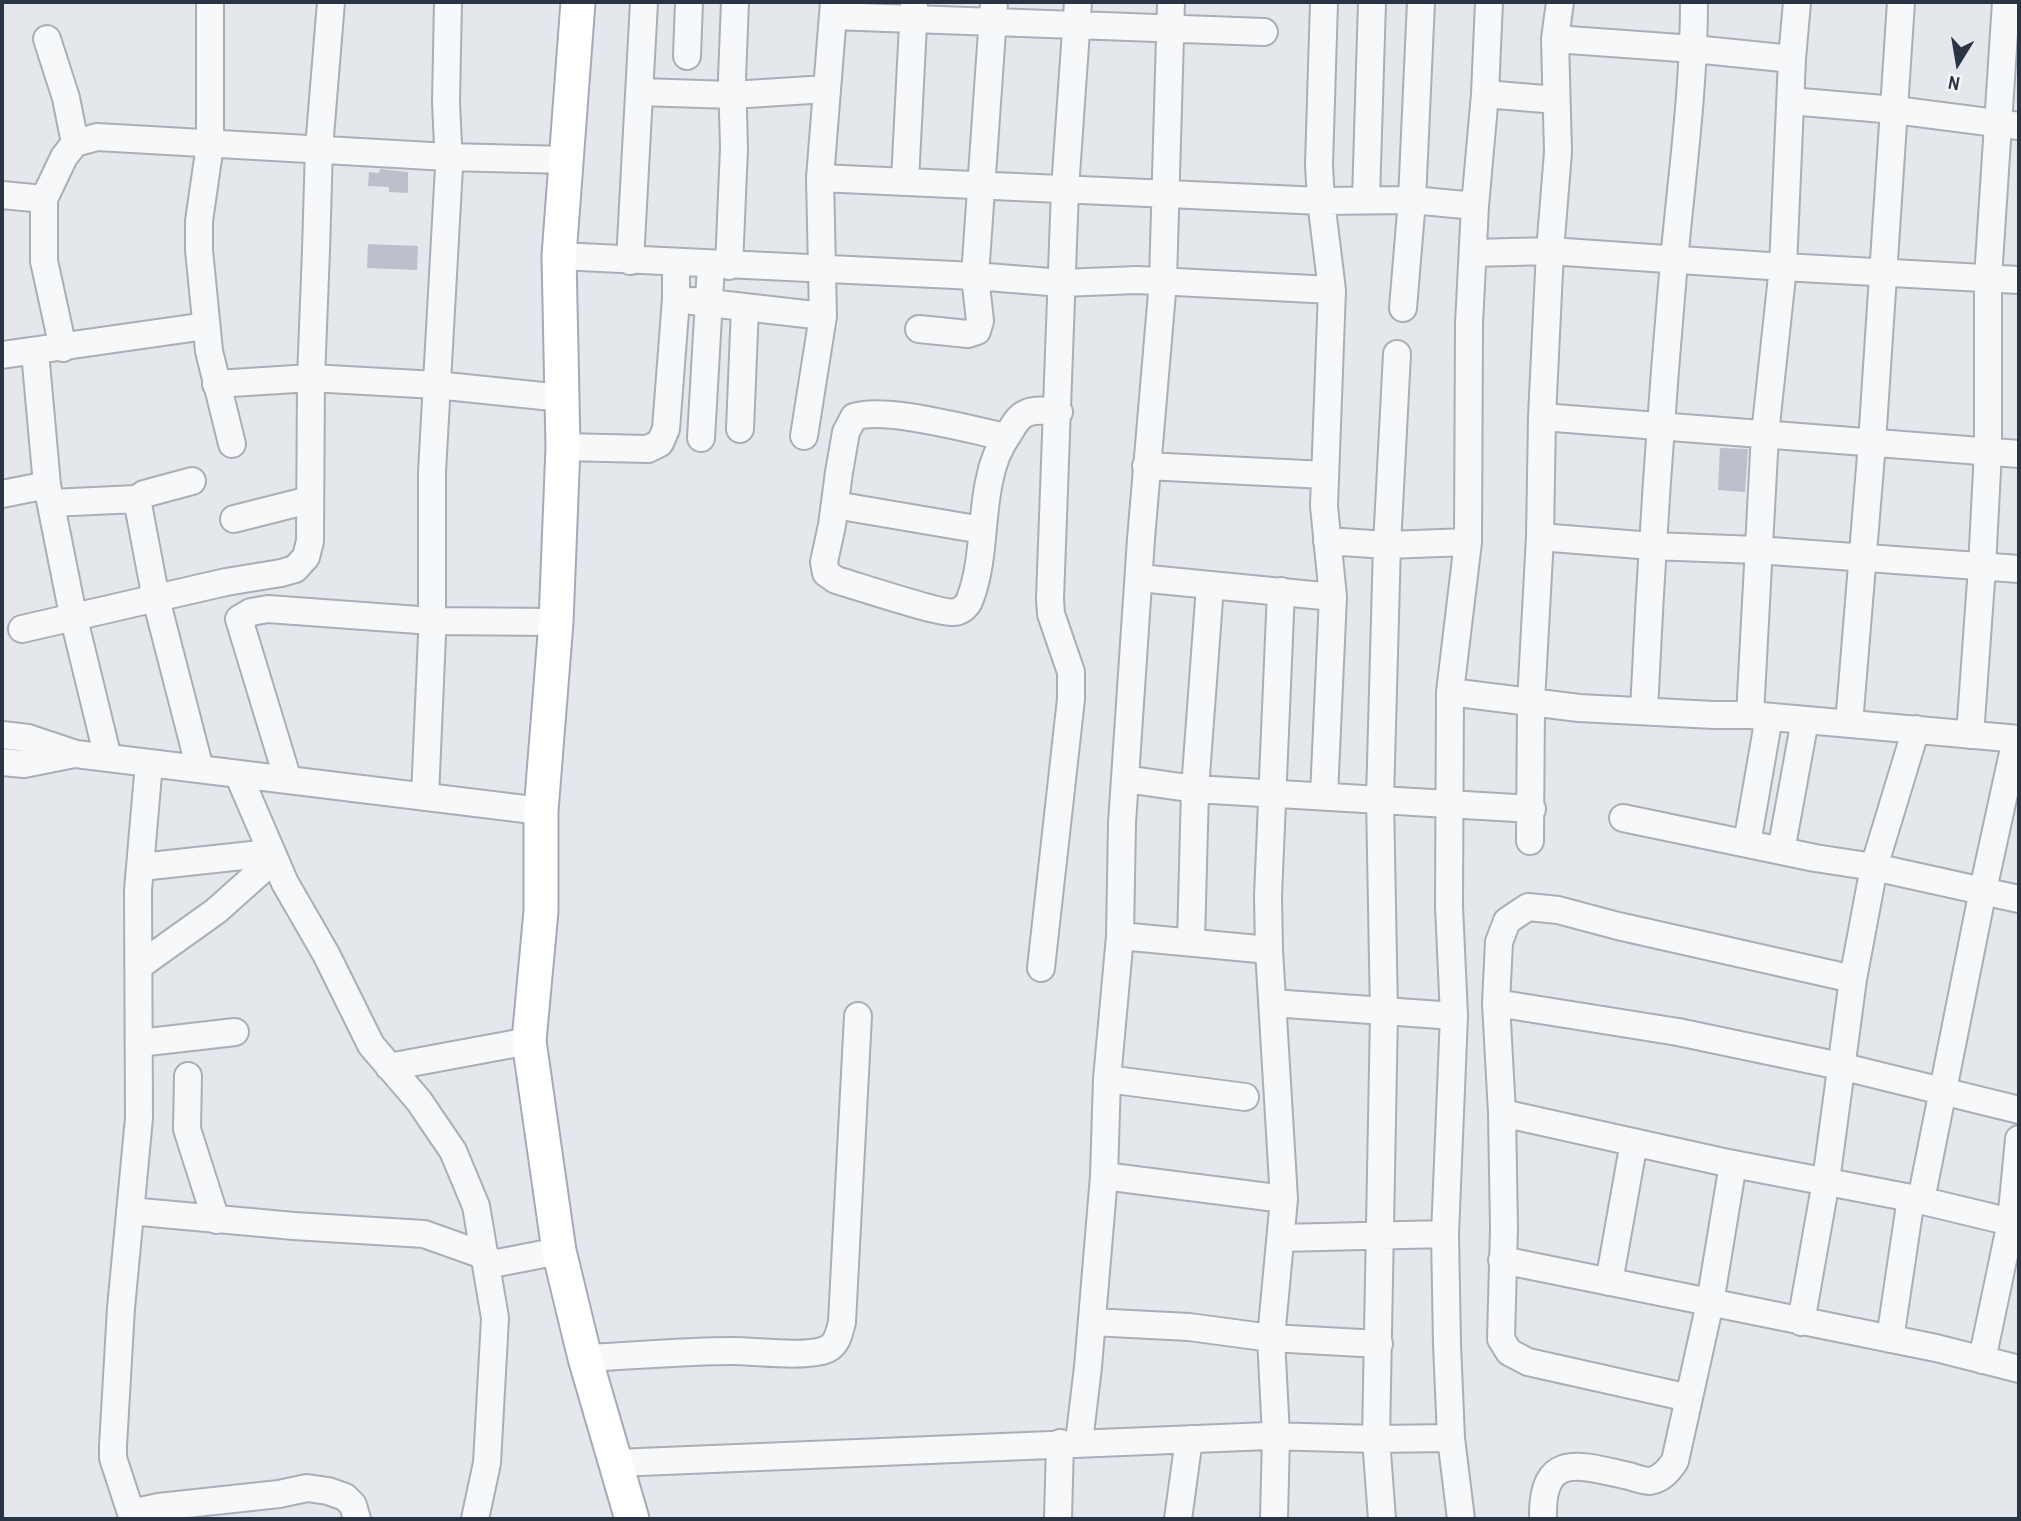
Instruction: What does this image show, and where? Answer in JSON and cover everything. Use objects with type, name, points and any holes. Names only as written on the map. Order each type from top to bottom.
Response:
[{"type":"main road","points":[[578,2],[559,256],[563,447],[556,622],[541,811],[541,911],[529,1041],[559,1251],[585,1358],[632,1519]]},
{"type":"street","points":[[210,2],[210,145],[199,221],[206,326],[216,384],[232,444]]},
{"type":"street","points":[[22,628],[295,569],[306,557],[310,541],[311,378],[320,148],[331,2]]},
{"type":"street","points":[[425,797],[432,621],[432,472],[448,157],[446,102],[449,2]]},
{"type":"street","points":[[630,261],[644,2]]},
{"type":"street","points":[[687,57],[689,2]]},
{"type":"street","points":[[701,438],[708,303],[720,265],[734,148],[732,95],[735,2]]},
{"type":"street","points":[[1058,1519],[1092,1322],[1104,1176],[1107,1079],[1120,936],[1125,779],[1146,466],[1163,281],[1171,2]]},
{"type":"street","points":[[1324,2],[1320,98],[1321,201],[1332,290],[1324,506],[1333,597],[1324,795]]},
{"type":"street","points":[[1366,200],[1373,2]]},
{"type":"street","points":[[1403,308],[1412,200],[1421,2]]},
{"type":"street","points":[[1461,1519],[1451,1438],[1446,1234],[1454,1016],[1449,906],[1450,692],[1468,542],[1469,354],[1475,206],[1485,94],[1489,2]]},
{"type":"street","points":[[1530,841],[1531,702],[1540,537],[1542,417],[1550,251],[1559,152],[1555,39],[1560,2]]},
{"type":"street","points":[[1644,710],[1660,427],[1694,49],[1694,2]]},
{"type":"street","points":[[1747,843],[1759,716],[1757,550],[1765,434],[1783,267],[1797,2]]},
{"type":"street","points":[[1849,724],[1864,558],[1901,2]]},
{"type":"street","points":[[1970,735],[1988,452],[1987,278],[2009,125],[2006,2]]},
{"type":"street","points":[[804,436],[823,316],[820,178],[833,9],[1077,13],[1170,30],[1264,32]]},
{"type":"street","points":[[905,181],[913,11]]},
{"type":"street","points":[[919,328],[968,334],[977,331],[980,320],[975,276],[993,12]]},
{"type":"street","points":[[1041,968],[1071,699],[1071,672],[1051,614],[1050,599],[1059,412],[1065,189],[1077,13]]},
{"type":"street","points":[[47,39],[66,98],[75,143]]},
{"type":"street","points":[[1555,39],[1792,59]]},
{"type":"street","points":[[640,92],[732,95],[826,89]]},
{"type":"street","points":[[1485,94],[1556,100]]},
{"type":"street","points":[[1790,102],[1895,110],[2009,125]]},
{"type":"street","points":[[63,348],[44,261],[44,199],[64,157],[75,143],[97,137],[448,157],[566,160]]},
{"type":"street","points":[[820,178],[1321,201],[1412,200],[1475,206]]},
{"type":"street","points":[[2,195],[44,199]]},
{"type":"street","points":[[1473,253],[1550,251],[2019,281]]},
{"type":"street","points":[[559,256],[975,276],[1062,283],[1137,280],[1332,290]]},
{"type":"street","points":[[563,447],[648,449],[660,443],[666,429],[676,299],[676,263]]},
{"type":"street","points":[[676,299],[823,316]]},
{"type":"street","points":[[740,429],[745,307]]},
{"type":"street","points":[[2,355],[206,326]]},
{"type":"street","points":[[35,352],[49,494],[108,758]]},
{"type":"street","points":[[1382,1519],[1376,1439],[1382,1236],[1384,1013],[1380,799],[1387,545],[1397,354]]},
{"type":"street","points":[[216,384],[311,378],[436,385],[562,398]]},
{"type":"street","points":[[1006,437],[893,414],[864,413],[854,417],[846,432],[824,562],[826,573],[843,582],[952,613],[962,609],[970,601],[980,555],[989,478],[999,451],[1024,413],[1059,412]]},
{"type":"street","points":[[1542,417],[2019,454]]},
{"type":"street","points":[[1146,466],[1325,475]]},
{"type":"street","points":[[2,494],[137,499],[145,494],[192,481]]},
{"type":"street","points":[[137,499],[156,599],[200,769]]},
{"type":"street","points":[[234,519],[309,500]]},
{"type":"street","points":[[835,505],[982,530]]},
{"type":"street","points":[[1540,537],[2019,569]]},
{"type":"street","points":[[1327,541],[1387,545],[1468,542]]},
{"type":"street","points":[[1139,578],[1333,597]]},
{"type":"street","points":[[226,582],[288,780]]},
{"type":"street","points":[[1191,942],[1195,789],[1210,586]]},
{"type":"street","points":[[1273,1519],[1276,1436],[1271,1338],[1284,1199],[1268,896],[1281,592]]},
{"type":"street","points":[[239,619],[251,612],[268,609],[432,621],[556,622]]},
{"type":"street","points":[[1450,692],[1580,708],[1759,716],[2018,739],[1916,1199],[1889,1339]]},
{"type":"street","points":[[1781,851],[1805,720]]},
{"type":"street","points":[[1801,1322],[1826,1181],[1853,979],[1874,867],[1916,729]]},
{"type":"street","points":[[14,750],[76,754],[541,811]]},
{"type":"street","points":[[149,763],[138,890],[139,1118],[121,1307],[113,1458],[132,1516],[159,1507],[279,1494],[307,1488],[345,1497],[353,1506],[357,1519]]},
{"type":"street","points":[[238,774],[272,856],[326,954],[371,1045],[419,1101],[453,1151],[476,1206],[495,1318],[487,1463],[475,1519]]},
{"type":"street","points":[[1125,779],[1195,789],[1532,809]]},
{"type":"street","points":[[1623,818],[1781,851],[1874,867],[2019,899]]},
{"type":"street","points":[[141,867],[272,856]]},
{"type":"street","points":[[139,966],[216,911],[272,856]]},
{"type":"street","points":[[1689,1398],[1528,1362],[1509,1352],[1500,1339],[1502,1113],[1496,1003],[1499,942],[1507,921],[1528,907],[1558,910],[1853,979]]},
{"type":"street","points":[[1120,936],[1269,950]]},
{"type":"street","points":[[1272,1003],[1454,1016]]},
{"type":"street","points":[[1496,1003],[1678,1032],[1840,1066],[2019,1110]]},
{"type":"street","points":[[585,1358],[728,1351],[824,1351],[834,1345],[842,1322],[858,1016]]},
{"type":"street","points":[[139,1044],[235,1032]]},
{"type":"street","points":[[389,1067],[529,1041]]},
{"type":"street","points":[[188,1076],[187,1129],[216,1220]]},
{"type":"street","points":[[1107,1079],[1245,1097]]},
{"type":"street","points":[[1502,1113],[1732,1164],[1916,1199],[2015,1223]]},
{"type":"street","points":[[1982,1360],[2015,1223],[2019,1139]]},
{"type":"street","points":[[1609,1282],[1634,1142]]},
{"type":"street","points":[[1543,1519],[1543,1496],[1549,1478],[1564,1468],[1588,1467],[1650,1481],[1665,1475],[1675,1461],[1710,1303],[1732,1164]]},
{"type":"street","points":[[1104,1176],[1284,1199]]},
{"type":"street","points":[[130,1211],[216,1220],[424,1234],[486,1261],[559,1251]]},
{"type":"street","points":[[1281,1238],[1446,1234]]},
{"type":"street","points":[[1502,1260],[1889,1339],[2019,1369]]},
{"type":"street","points":[[1092,1322],[1189,1327],[1271,1338],[1379,1344]]},
{"type":"street","points":[[616,1463],[1276,1436],[1451,1438]]},
{"type":"street","points":[[1178,1519],[1189,1439]]},
{"type":"building","points":[[380,169],[408,172],[408,193],[389,192],[389,187],[368,186],[369,172],[379,173]]},
{"type":"building","points":[[368,244],[418,246],[417,270],[367,268]]},
{"type":"building","points":[[1720,448],[1748,449],[1745,492],[1718,490]]}]
